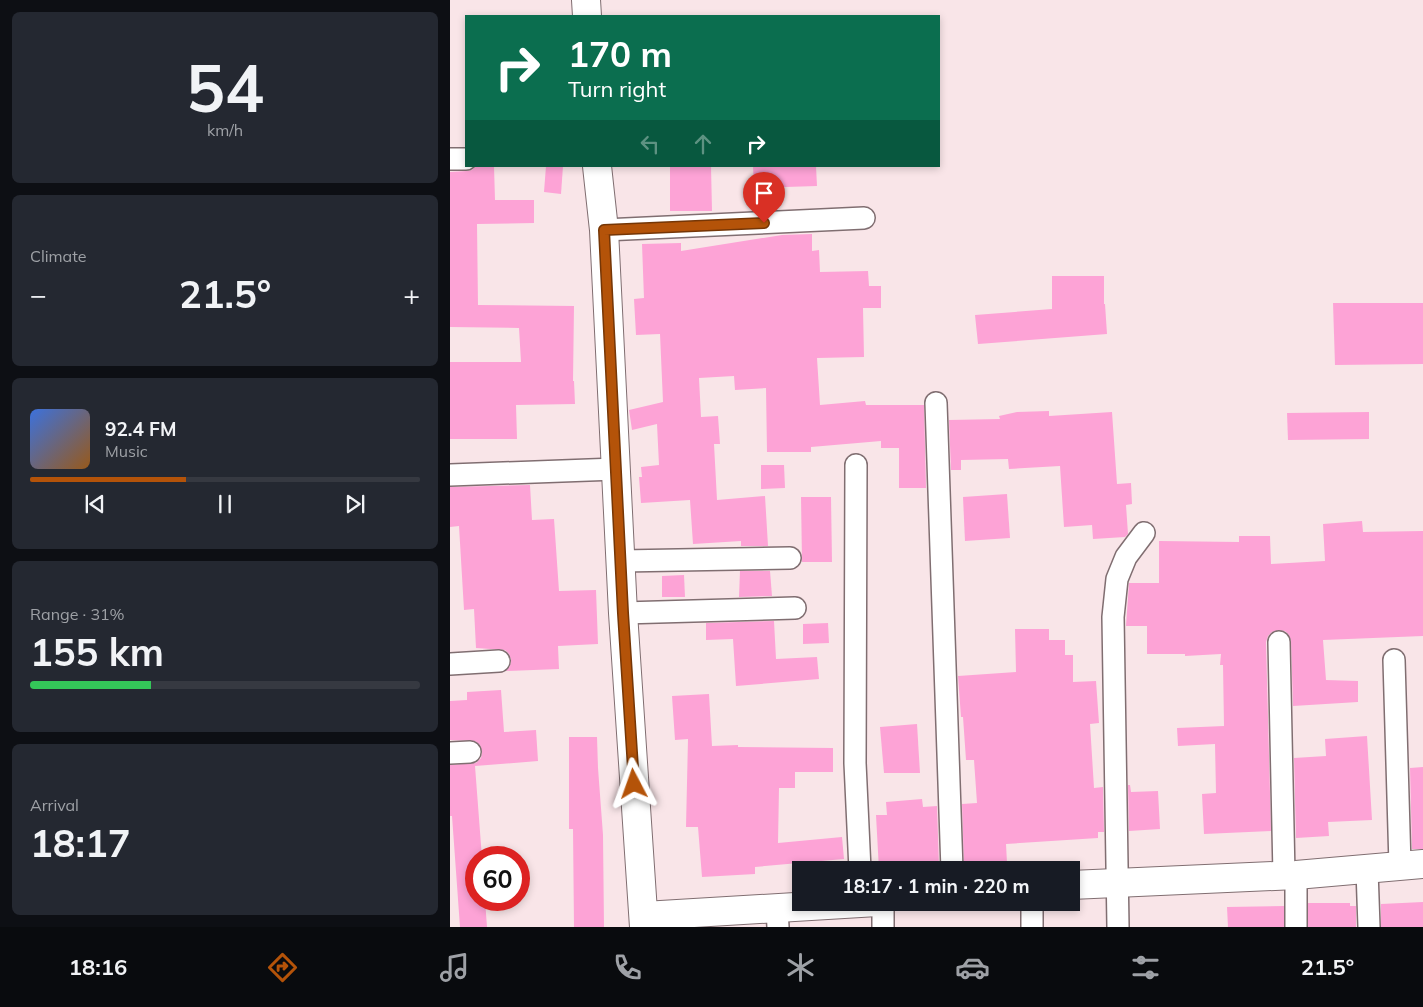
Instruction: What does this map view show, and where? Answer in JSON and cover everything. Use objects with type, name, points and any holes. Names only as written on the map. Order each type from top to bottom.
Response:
[{"type":"main road","points":[[586,0],[587,15]]},
{"type":"main road","points":[[597,167],[604,230],[623,613],[644,922],[777,918],[821,911]]},
{"type":"main road","points":[[1080,885],[1290,875],[1412,865]]},
{"type":"street","points":[[450,160],[465,160]]},
{"type":"street","points":[[604,230],[864,218]]},
{"type":"street","points":[[936,403],[952,861]]},
{"type":"street","points":[[856,465],[856,763],[860,861]]},
{"type":"street","points":[[450,476],[616,470]]},
{"type":"street","points":[[1118,927],[1113,617],[1116,579],[1126,557],[1144,533]]},
{"type":"street","points":[[621,561],[790,558]]},
{"type":"street","points":[[623,613],[795,608]]},
{"type":"street","points":[[1279,642],[1290,875],[1296,927]]},
{"type":"street","points":[[1394,660],[1412,865]]},
{"type":"street","points":[[450,664],[499,661]]},
{"type":"street","points":[[1367,870],[1368,927]]},
{"type":"street","points":[[875,911],[883,927]]},
{"type":"street","points":[[1032,911],[1032,927]]},
{"type":"building","points":[[475,167],[494,167],[495,200],[534,200],[534,223],[477,224],[478,305],[574,306],[573,381],[575,404],[516,405],[517,439],[450,439],[450,362],[521,362],[519,328],[450,327],[450,172],[472,170]]},
{"type":"building","points":[[546,167],[563,167],[561,194],[544,192]]},
{"type":"building","points":[[670,167],[711,167],[712,211],[670,211]]},
{"type":"building","points":[[753,167],[816,167],[817,186],[754,188]]},
{"type":"building","points":[[812,234],[812,251],[819,250],[820,272],[868,271],[869,286],[881,286],[881,308],[863,308],[864,357],[817,358],[820,405],[865,401],[866,405],[924,405],[926,488],[899,488],[899,448],[881,448],[881,441],[811,447],[811,452],[767,452],[766,388],[735,390],[734,376],[699,378],[701,417],[718,416],[720,444],[714,444],[717,500],[765,496],[768,546],[741,546],[741,541],[693,544],[690,500],[641,503],[639,477],[642,477],[641,467],[659,465],[657,424],[632,430],[629,410],[663,402],[660,334],[636,335],[634,299],[644,298],[642,244],[681,243],[681,251],[782,235]]},
{"type":"building","points":[[1052,276],[1104,276],[1107,334],[978,344],[975,315],[1052,309]]},
{"type":"building","points":[[1333,303],[1423,303],[1423,364],[1335,365]]},
{"type":"building","points":[[1049,411],[1049,416],[1112,412],[1117,484],[1131,483],[1132,504],[1126,505],[1128,534],[1125,537],[1093,539],[1092,525],[1064,527],[1060,466],[1009,469],[1008,459],[961,460],[961,470],[951,470],[949,420],[1000,419],[999,416],[1017,412]]},
{"type":"building","points":[[1369,412],[1369,439],[1288,440],[1287,413]]},
{"type":"building","points":[[761,465],[784,465],[785,488],[761,489]]},
{"type":"building","points":[[530,485],[532,520],[554,519],[559,591],[596,590],[598,644],[558,646],[559,669],[506,671],[510,666],[509,654],[505,650],[476,648],[474,609],[464,610],[459,526],[450,527],[450,487]]},
{"type":"building","points":[[1007,494],[1010,538],[965,541],[963,497]]},
{"type":"building","points":[[801,497],[831,497],[832,562],[802,562]]},
{"type":"building","points":[[1362,521],[1363,532],[1423,531],[1423,636],[1323,640],[1326,680],[1358,681],[1358,702],[1293,706],[1291,641],[1285,631],[1278,630],[1272,632],[1266,642],[1271,831],[1204,834],[1202,794],[1216,793],[1215,744],[1178,746],[1177,728],[1224,726],[1223,665],[1220,665],[1221,654],[1185,656],[1185,654],[1147,654],[1147,626],[1126,626],[1129,583],[1159,583],[1159,541],[1239,542],[1239,536],[1270,536],[1271,564],[1325,561],[1323,524]]},
{"type":"building","points":[[740,571],[770,571],[772,596],[739,597]]},
{"type":"building","points":[[684,575],[685,597],[662,597],[662,576]]},
{"type":"building","points":[[774,621],[776,659],[817,657],[819,679],[736,686],[733,639],[706,640],[706,623]]},
{"type":"building","points":[[828,623],[829,643],[803,644],[803,624]]},
{"type":"building","points":[[1015,629],[1049,629],[1049,640],[1065,640],[1065,655],[1073,655],[1073,682],[1096,681],[1099,723],[1090,724],[1094,788],[1103,787],[1104,832],[1098,832],[1098,838],[1006,844],[1007,861],[964,861],[962,804],[977,803],[974,760],[966,760],[958,676],[1016,672]]},
{"type":"building","points":[[501,690],[504,732],[536,730],[538,761],[475,766],[481,846],[465,846],[465,911],[486,911],[487,927],[460,927],[452,816],[450,816],[450,765],[476,763],[481,758],[482,752],[480,745],[475,741],[450,740],[450,701],[467,700],[467,692]]},
{"type":"building","points":[[709,694],[712,746],[833,748],[833,772],[795,772],[795,788],[779,788],[778,843],[842,837],[844,859],[792,861],[792,864],[755,867],[755,874],[702,877],[698,827],[686,827],[688,739],[675,740],[672,696]]},
{"type":"building","points":[[917,724],[920,773],[884,773],[880,727]]},
{"type":"building","points":[[1367,736],[1372,820],[1328,822],[1329,836],[1296,838],[1294,758],[1326,756],[1325,739]]},
{"type":"building","points":[[569,737],[597,737],[603,835],[604,927],[574,927],[573,829],[569,829]]},
{"type":"building","points":[[1423,767],[1423,849],[1412,849],[1410,768]]},
{"type":"building","points":[[1128,785],[1130,785],[1131,792],[1158,791],[1160,829],[1129,831]]},
{"type":"building","points":[[922,799],[923,807],[937,806],[939,861],[879,861],[876,815],[887,815],[886,802]]},
{"type":"building","points":[[1423,902],[1423,927],[1381,927],[1381,904]]},
{"type":"building","points":[[1308,903],[1350,903],[1350,906],[1356,906],[1356,927],[1308,927]]},
{"type":"building","points":[[1284,906],[1284,927],[1228,927],[1227,907]]},
{"type":"route","points":[[634,784],[623,613],[604,230],[764,223]]}]
